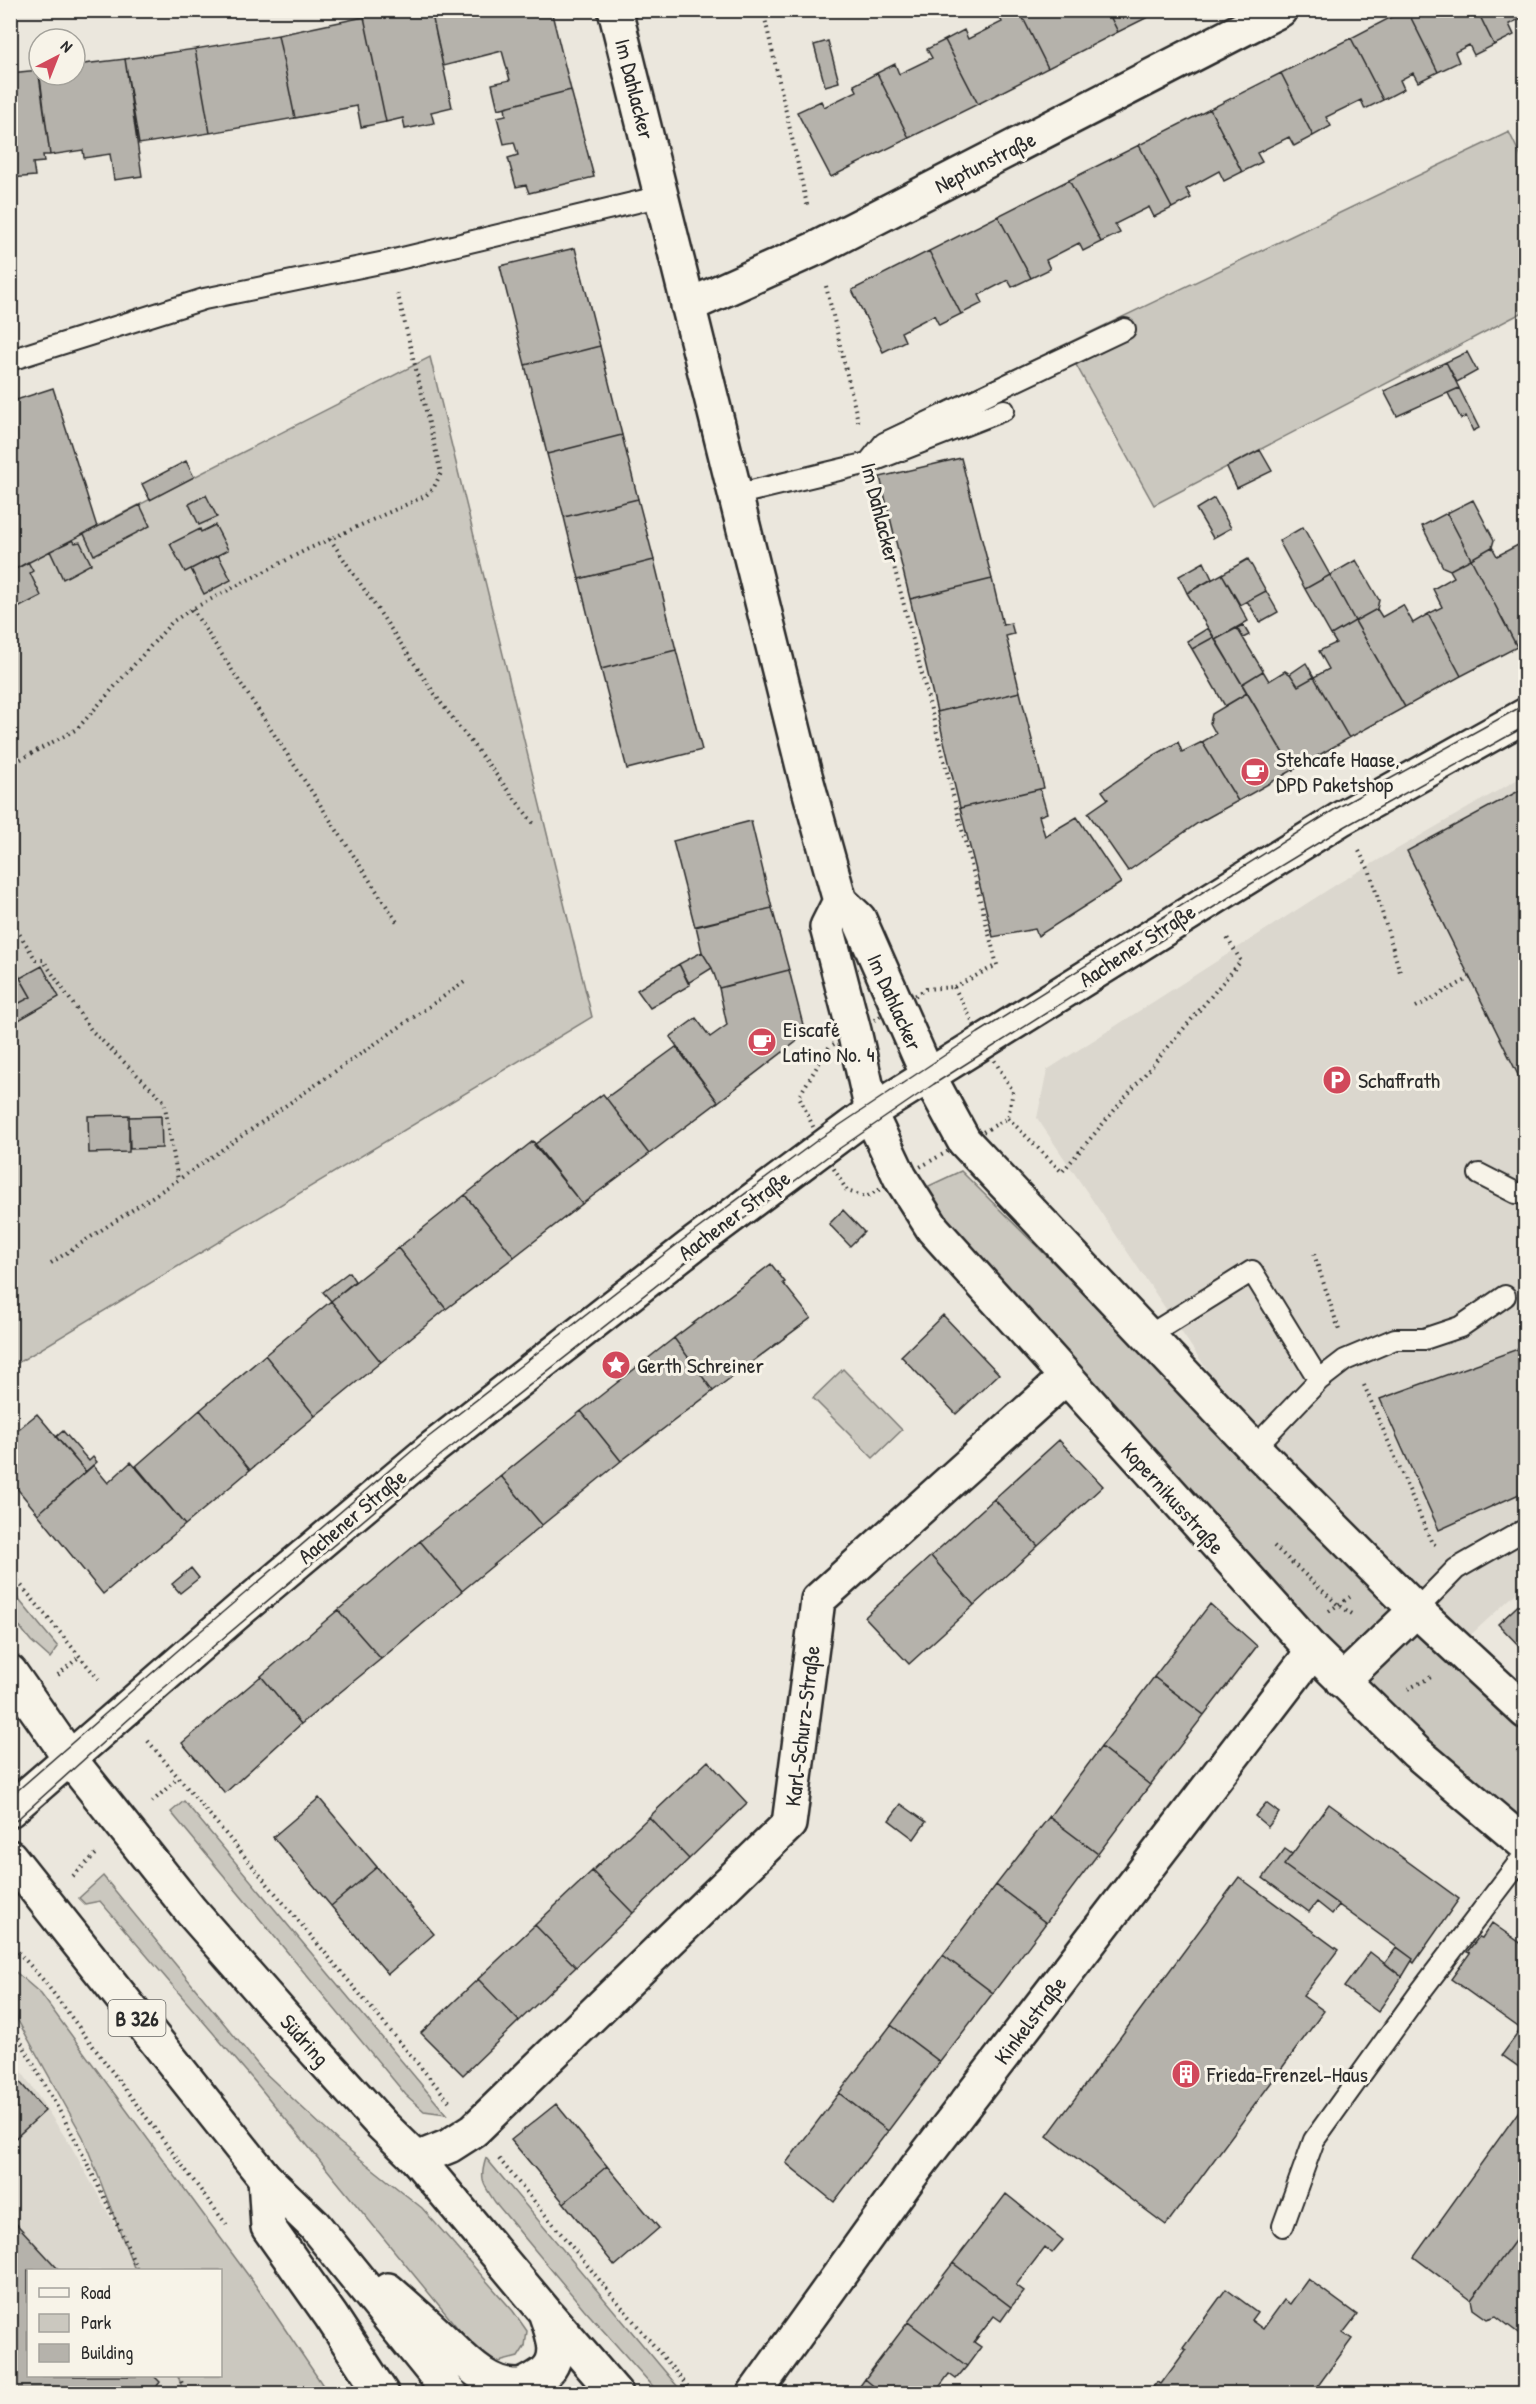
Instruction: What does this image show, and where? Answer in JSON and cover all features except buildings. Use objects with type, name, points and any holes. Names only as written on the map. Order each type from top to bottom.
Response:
[{"type":"main road","name":"Im Dahlacker","points":[[615,10],[805,775],[840,901],[859,919],[896,1007],[928,1074]]},
{"type":"main road","name":"Neptunstraße","points":[[687,306],[817,248],[1280,10]]},
{"type":"main road","name":"Aachener Straße","points":[[10,1810],[434,1447],[690,1247],[872,1111],[1341,818],[1526,715]]},
{"type":"main road","name":"Im Dahlacker","points":[[840,901],[827,927],[872,1111]]},
{"type":"main road","points":[[928,1074],[964,1141],[1254,1448],[1416,1610],[1526,1712]]},
{"type":"main road","name":"Kopernikusstraße","points":[[872,1111],[875,1124],[900,1177],[933,1229],[1065,1378],[1342,1682],[1416,1752],[1526,1845]]},
{"type":"main road","name":"Karl-Schurz-Straße","points":[[417,2159],[449,2146],[474,2130],[789,1824],[818,1600],[1065,1378]]},
{"type":"main road","points":[[1342,1682],[1416,1610]]},
{"type":"main road","name":"Kinkelstraße","points":[[754,2394],[918,2165],[1306,1644]]},
{"type":"main road","name":"Südring","points":[[10,1672],[123,1829],[191,1911],[381,2124],[417,2159],[616,2394]]},
{"type":"main road","name":"B 326","points":[[10,1857],[265,2178],[314,2225],[451,2394]]},
{"type":"main road","points":[[265,2178],[268,2227],[331,2316],[382,2394]]},
{"type":"main road","points":[[314,2225],[457,2354],[476,2370],[497,2382],[520,2386],[535,2380],[550,2369],[555,2353],[554,2338],[546,2313]]},
{"type":"lane","points":[[10,360],[204,299],[390,261],[662,196]]},
{"type":"lane","points":[[868,463],[884,443],[1125,329]]},
{"type":"lane","points":[[735,495],[868,463],[1004,410]]},
{"type":"lane","points":[[1479,1174],[1516,1192],[1526,1192]]},
{"type":"lane","points":[[1148,1336],[1252,1271],[1319,1380]]},
{"type":"lane","points":[[1254,1448],[1319,1380],[1346,1360],[1395,1339],[1424,1339],[1460,1327],[1505,1296]]},
{"type":"lane","points":[[1416,1610],[1456,1569],[1526,1529]]},
{"type":"lane","points":[[1283,2226],[1314,2140],[1421,1991],[1526,1853]]},
{"type":"path","name":"Im Dahlacker","points":[[763,10],[868,463],[997,965],[954,987]]},
{"type":"path","points":[[10,765],[77,729],[172,622],[192,609],[330,539],[425,496],[438,482],[441,473],[390,261]]},
{"type":"path","points":[[330,539],[441,703],[534,824]]},
{"type":"path","points":[[192,609],[397,922]]},
{"type":"path","points":[[1341,818],[1370,872],[1400,972]]},
{"type":"path","points":[[1008,1118],[1062,1172],[1242,961],[1205,902]]},
{"type":"path","points":[[10,919],[36,960],[43,960],[91,1030],[164,1101],[178,1180]]},
{"type":"path","points":[[1416,1008],[1470,978]]},
{"type":"path","points":[[51,1263],[178,1180],[466,981]]},
{"type":"path","points":[[1314,1254],[1341,1336],[1353,1357],[1431,1541],[1456,1569]]},
{"type":"path","points":[[10,1572],[80,1656]]},
{"type":"path","points":[[1306,1644],[1337,1604],[1384,1578]]},
{"type":"path","points":[[1375,1713],[1393,1697],[1432,1677],[1461,1652]]},
{"type":"path","points":[[178,1778],[694,2394]]},
{"type":"path","points":[[10,1943],[51,1990],[234,2234]]},
{"type":"path","points":[[10,2022],[74,2137],[124,2238],[136,2269]]},
{"type":"path","points":[[179,2377],[186,2394]]},
{"type":"shaded area","points":[[1525,775],[1525,1585],[1463,1642],[1220,1389],[1037,1118],[1047,1070],[1337,884]]},
{"type":"shaded area","points":[[10,2054],[71,2146],[124,2242],[135,2269],[27,2269],[27,2377],[178,2377],[184,2393],[11,2393]]},
{"type":"green space","points":[[1509,132],[1525,165],[1525,311],[1154,505],[1075,363],[887,452],[882,432]]},
{"type":"green space","points":[[430,357],[592,1017],[11,1367],[11,570]]},
{"type":"green space","points":[[961,1171],[1121,1330],[1241,1459],[1411,1628],[1525,1730],[1525,1827],[1363,1684],[916,1192]]},
{"type":"green space","points":[[843,1369],[902,1430],[873,1458],[813,1398]]},
{"type":"green space","points":[[10,1589],[58,1647],[50,1658],[31,1641],[11,1616]]},
{"type":"green space","points":[[184,1801],[446,2114],[424,2111],[406,2095],[171,1812]]},
{"type":"green space","points":[[103,1876],[263,2071],[339,2142],[422,2208],[513,2311],[527,2331],[525,2346],[518,2357],[495,2363],[479,2354],[256,2083],[100,1901],[85,1904],[79,1898]]},
{"type":"green space","points":[[11,1968],[41,1994],[256,2286],[328,2393],[184,2393],[178,2377],[222,2377],[222,2269],[135,2269],[83,2137],[17,2019],[11,2002]]},
{"type":"green space","points":[[486,2158],[683,2393],[659,2393],[584,2309],[491,2196],[483,2182]]},
{"type":"tram line","points":[[10,1797],[426,1439],[684,1239],[819,1139],[978,1033],[1337,808],[1526,704]]},
{"type":"tram line","points":[[10,1826],[159,1692],[441,1455],[699,1252],[827,1157],[934,1084],[1236,893],[1346,826],[1526,726]]},
{"type":"place","name":"Stehcafe Haase, DPD Paketshop","points":[[1255,772]]},
{"type":"place","name":"Eiscafé Latino No. 4","points":[[762,1042]]},
{"type":"place","name":"Schaffrath","points":[[1337,1080]]},
{"type":"place","name":"Gerth Schreiner","points":[[616,1365]]},
{"type":"place","name":"Frieda-Frenzel-Haus","points":[[1186,2074]]}]
